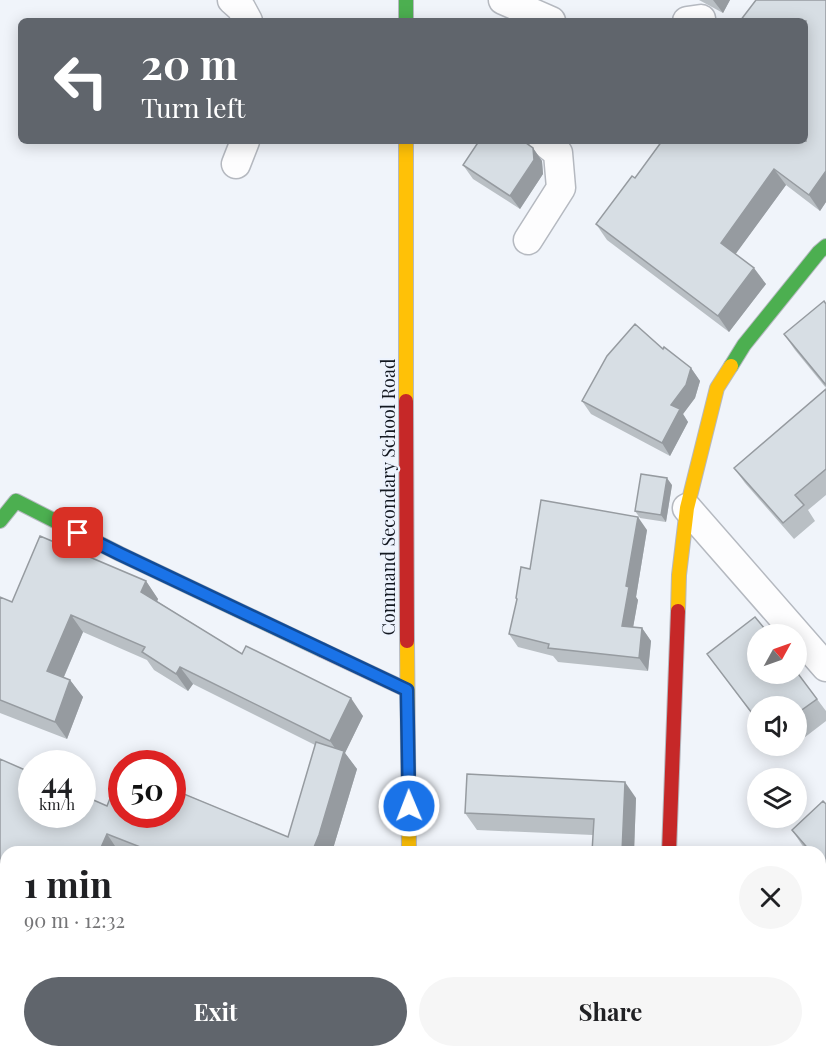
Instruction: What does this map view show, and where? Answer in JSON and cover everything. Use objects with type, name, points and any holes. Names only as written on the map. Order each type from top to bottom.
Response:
[{"type":"street","points":[[232,0],[241,8],[246,18]]},
{"type":"street","points":[[406,0],[406,18]]},
{"type":"street","points":[[503,0],[538,18]]},
{"type":"street","name":"Command Secondary School Road","points":[[406,144],[407,690],[410,846]]},
{"type":"street","points":[[528,240],[561,188],[558,153],[547,144]]},
{"type":"street","points":[[669,846],[679,575],[687,508],[717,388],[744,345],[824,253]]},
{"type":"street","points":[[5,505],[120,554],[407,690]]},
{"type":"street","points":[[687,508],[826,667]]},
{"type":"building","points":[[756,0],[826,0],[826,171],[809,195],[774,169],[721,243],[754,268],[718,316],[596,224],[632,176],[635,178],[660,144],[808,144],[808,18],[742,18]]},
{"type":"building","points":[[477,144],[527,144],[533,148],[534,160],[510,196],[463,165]]},
{"type":"building","points":[[824,301],[826,304],[826,385],[784,334]]},
{"type":"building","points":[[635,324],[663,349],[664,347],[691,368],[686,385],[671,405],[680,409],[662,443],[582,401],[607,356]]},
{"type":"building","points":[[826,389],[826,469],[795,495],[804,505],[783,523],[734,468]]},
{"type":"building","points":[[641,474],[667,478],[661,515],[635,511]]},
{"type":"building","points":[[541,500],[638,517],[626,586],[629,587],[622,626],[642,628],[639,658],[548,648],[549,644],[509,634],[521,567],[530,569]]},
{"type":"building","points":[[40,536],[146,581],[141,592],[242,654],[246,646],[351,698],[330,741],[180,667],[176,674],[142,652],[145,647],[71,615],[47,671],[70,680],[55,722],[0,700],[0,597],[12,602]]},
{"type":"building","points":[[755,617],[761,624],[747,624],[747,684],[806,684],[817,699],[807,706],[807,696],[747,696],[747,707],[707,654]]},
{"type":"building","points":[[316,742],[344,751],[314,846],[138,846],[107,834],[102,846],[0,846],[0,759],[18,767],[18,828],[96,828],[96,801],[107,806],[108,803],[108,828],[186,828],[186,795],[288,837]]},
{"type":"building","points":[[467,774],[625,782],[622,846],[592,846],[594,819],[465,813]]},
{"type":"building","points":[[823,801],[826,804],[826,846],[806,846],[792,830],[807,828],[807,816]]},
{"type":"traffic: fast","points":[[406,0],[406,18]]},
{"type":"traffic: fast","points":[[731,366],[744,345],[826,246]]},
{"type":"traffic: fast","points":[[0,521],[16,501],[120,554],[322,650]]},
{"type":"traffic: slow","points":[[406,144],[406,401]]},
{"type":"traffic: slow","points":[[678,611],[679,575],[687,508],[717,388],[731,366]]},
{"type":"traffic: slow","points":[[407,641],[409,846]]},
{"type":"traffic: jam","points":[[406,401],[407,641]]},
{"type":"traffic: jam","points":[[669,846],[678,611]]},
{"type":"traffic: jam","points":[[322,650],[407,690]]},
{"type":"route","points":[[78,533],[407,690],[409,806]]}]
